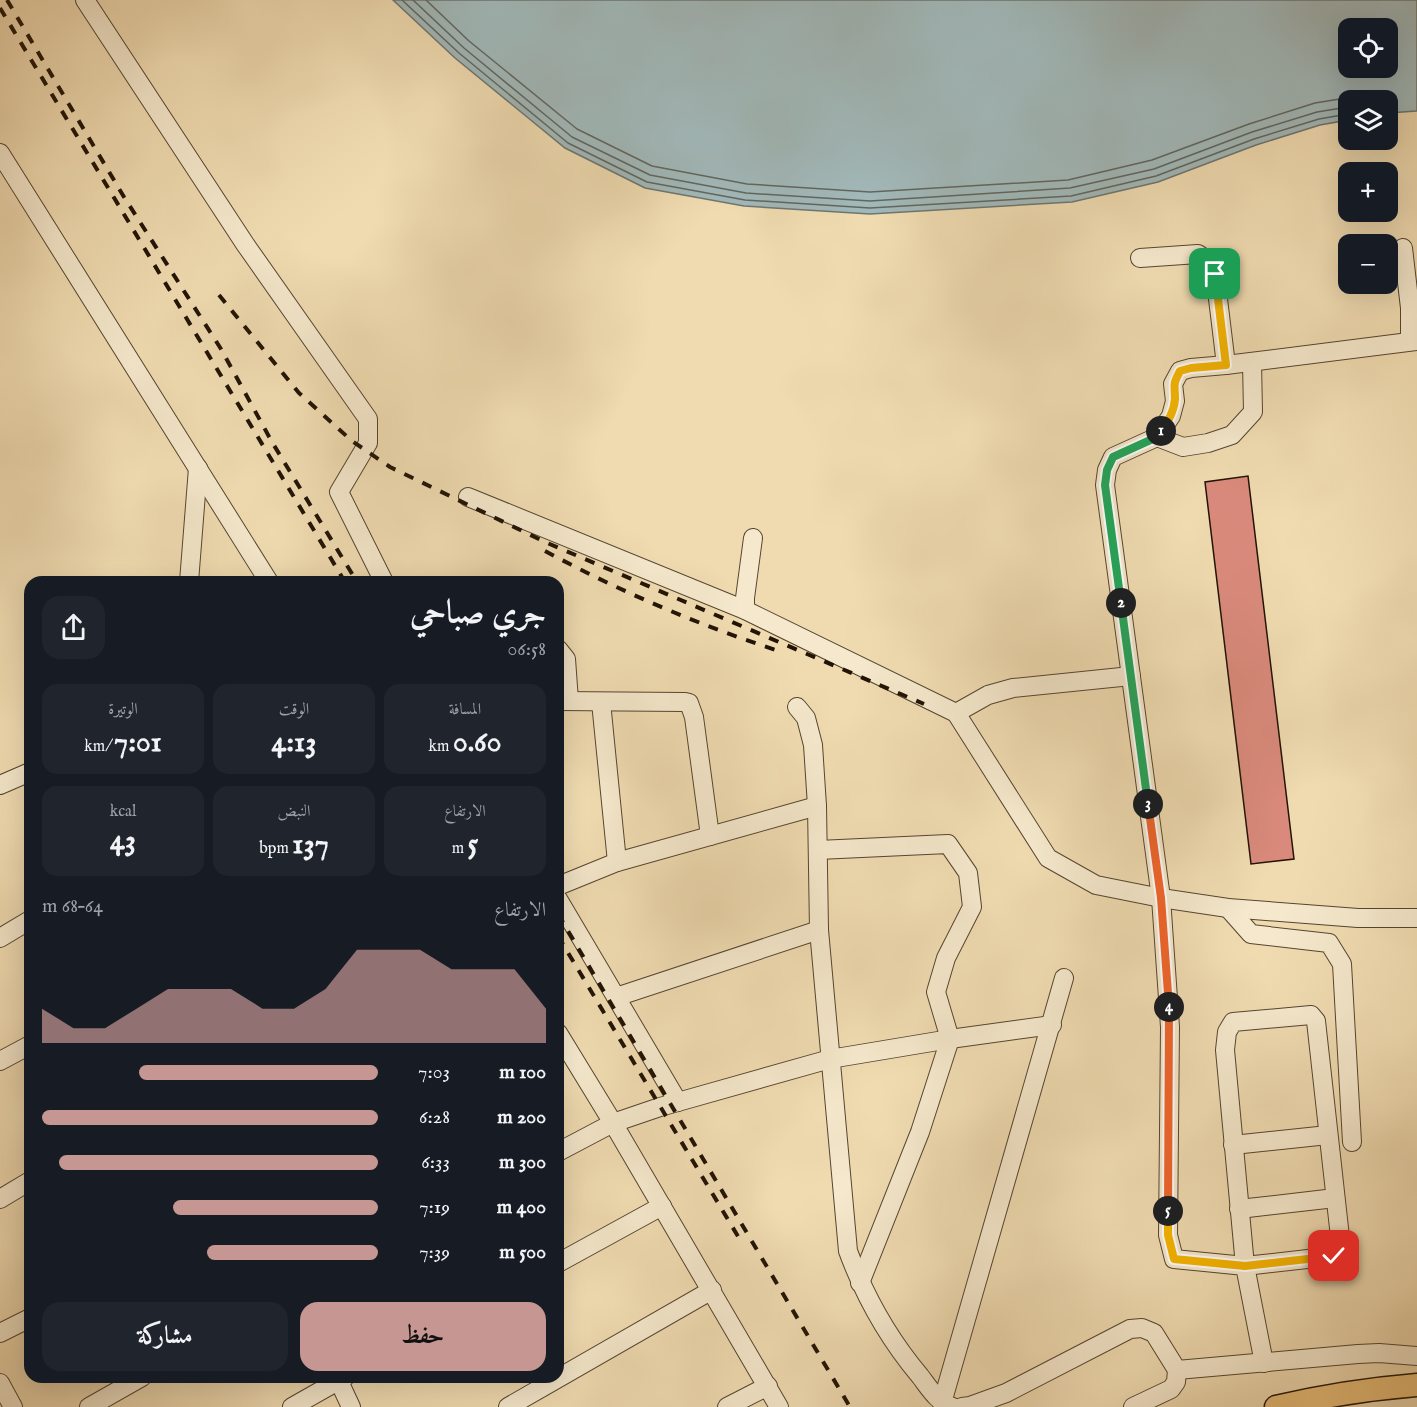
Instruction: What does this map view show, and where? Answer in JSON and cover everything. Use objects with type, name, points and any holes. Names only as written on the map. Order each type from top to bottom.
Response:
[{"type":"main road","points":[[1276,1407],[1329,1395],[1417,1385]]},
{"type":"street","points":[[85,0],[245,244],[368,419],[368,443],[339,492],[381,576]]},
{"type":"street","points":[[0,153],[265,576]]},
{"type":"street","points":[[1264,1363],[1245,1266],[1225,1050],[1227,1032],[1233,1022],[1311,1015],[1316,1021],[1341,1246],[1334,1256],[1245,1266],[1174,1259],[1168,1235],[1170,1027],[1161,898],[1105,485],[1107,470],[1113,457],[1157,437],[1171,416],[1175,400],[1173,384],[1180,371],[1414,341],[1403,248]]},
{"type":"street","points":[[1140,258],[1198,254],[1208,261],[1215,274],[1226,365]]},
{"type":"street","points":[[1157,437],[1183,447],[1208,443],[1232,435],[1253,412],[1252,362]]},
{"type":"street","points":[[189,576],[198,468]]},
{"type":"street","points":[[468,497],[745,610],[956,713],[1048,858],[1095,885],[1228,908],[1358,918],[1417,918]]},
{"type":"street","points":[[745,610],[753,538]]},
{"type":"street","points":[[564,656],[566,659],[564,701],[685,702],[692,706],[710,836]]},
{"type":"street","points":[[956,713],[988,695],[1013,687],[1131,676]]},
{"type":"street","points":[[601,702],[617,862]]},
{"type":"street","points":[[797,707],[806,718],[813,745],[817,806],[819,930],[848,1251],[860,1283],[899,1351],[947,1405]]},
{"type":"street","points":[[0,785],[24,775]]},
{"type":"street","points":[[564,884],[617,862],[817,806]]},
{"type":"street","points":[[818,850],[948,844],[968,873],[972,907],[946,958],[936,992],[950,1039],[920,1132],[860,1283]]},
{"type":"street","points":[[1228,908],[1251,934],[1329,943],[1342,964],[1352,1142]]},
{"type":"street","points":[[564,909],[678,1102]]},
{"type":"street","points":[[0,938],[24,924]]},
{"type":"street","points":[[616,997],[819,930]]},
{"type":"street","points":[[947,1405],[1064,978]]},
{"type":"street","points":[[564,1149],[613,1123],[830,1059],[1052,1025]]},
{"type":"street","points":[[564,1043],[779,1407]]},
{"type":"street","points":[[0,1061],[24,1048]]},
{"type":"street","points":[[1233,1145],[1328,1134]]},
{"type":"street","points":[[0,1199],[24,1185]]},
{"type":"street","points":[[1239,1209],[1335,1198]]},
{"type":"street","points":[[564,1260],[662,1206]]},
{"type":"street","points":[[564,1375],[712,1290]]},
{"type":"street","points":[[0,1333],[24,1321]]},
{"type":"street","points":[[962,1407],[1005,1393],[1130,1329],[1142,1328],[1154,1333],[1177,1370],[1176,1382],[1171,1389],[1133,1407]]},
{"type":"street","points":[[1177,1370],[1379,1353],[1417,1356]]},
{"type":"street","points":[[0,1383],[13,1407]]},
{"type":"street","points":[[89,1407],[131,1383]]},
{"type":"street","points":[[292,1407],[332,1383]]},
{"type":"street","points":[[342,1383],[351,1407]]},
{"type":"street","points":[[508,1407],[550,1383]]},
{"type":"street","points":[[727,1407],[768,1386]]},
{"type":"water","points":[[393,0],[1417,0],[1417,111],[1398,112],[1398,90],[1338,90],[1338,122],[1320,125],[1256,145],[1158,182],[1072,202],[870,214],[744,206],[645,188],[565,148],[455,58]]},
{"type":"building","points":[[1248,476],[1294,859],[1251,864],[1205,482]]},
{"type":"railway","points":[[7,0],[124,197],[221,349],[272,442],[353,576]]},
{"type":"railway","points":[[0,8],[341,576]]},
{"type":"railway","points":[[219,295],[299,393],[352,441],[390,467],[545,542],[924,704]]},
{"type":"railway","points":[[545,551],[662,607],[782,652]]},
{"type":"railway","points":[[564,924],[850,1407]]},
{"type":"railway","points":[[564,946],[742,1243]]},
{"type":"route","points":[[1215,274],[1226,365],[1180,371],[1173,384],[1175,400],[1171,416],[1157,437],[1113,457],[1107,470],[1105,485],[1161,898],[1170,1027],[1168,1235],[1174,1259],[1245,1266],[1334,1256]]}]
